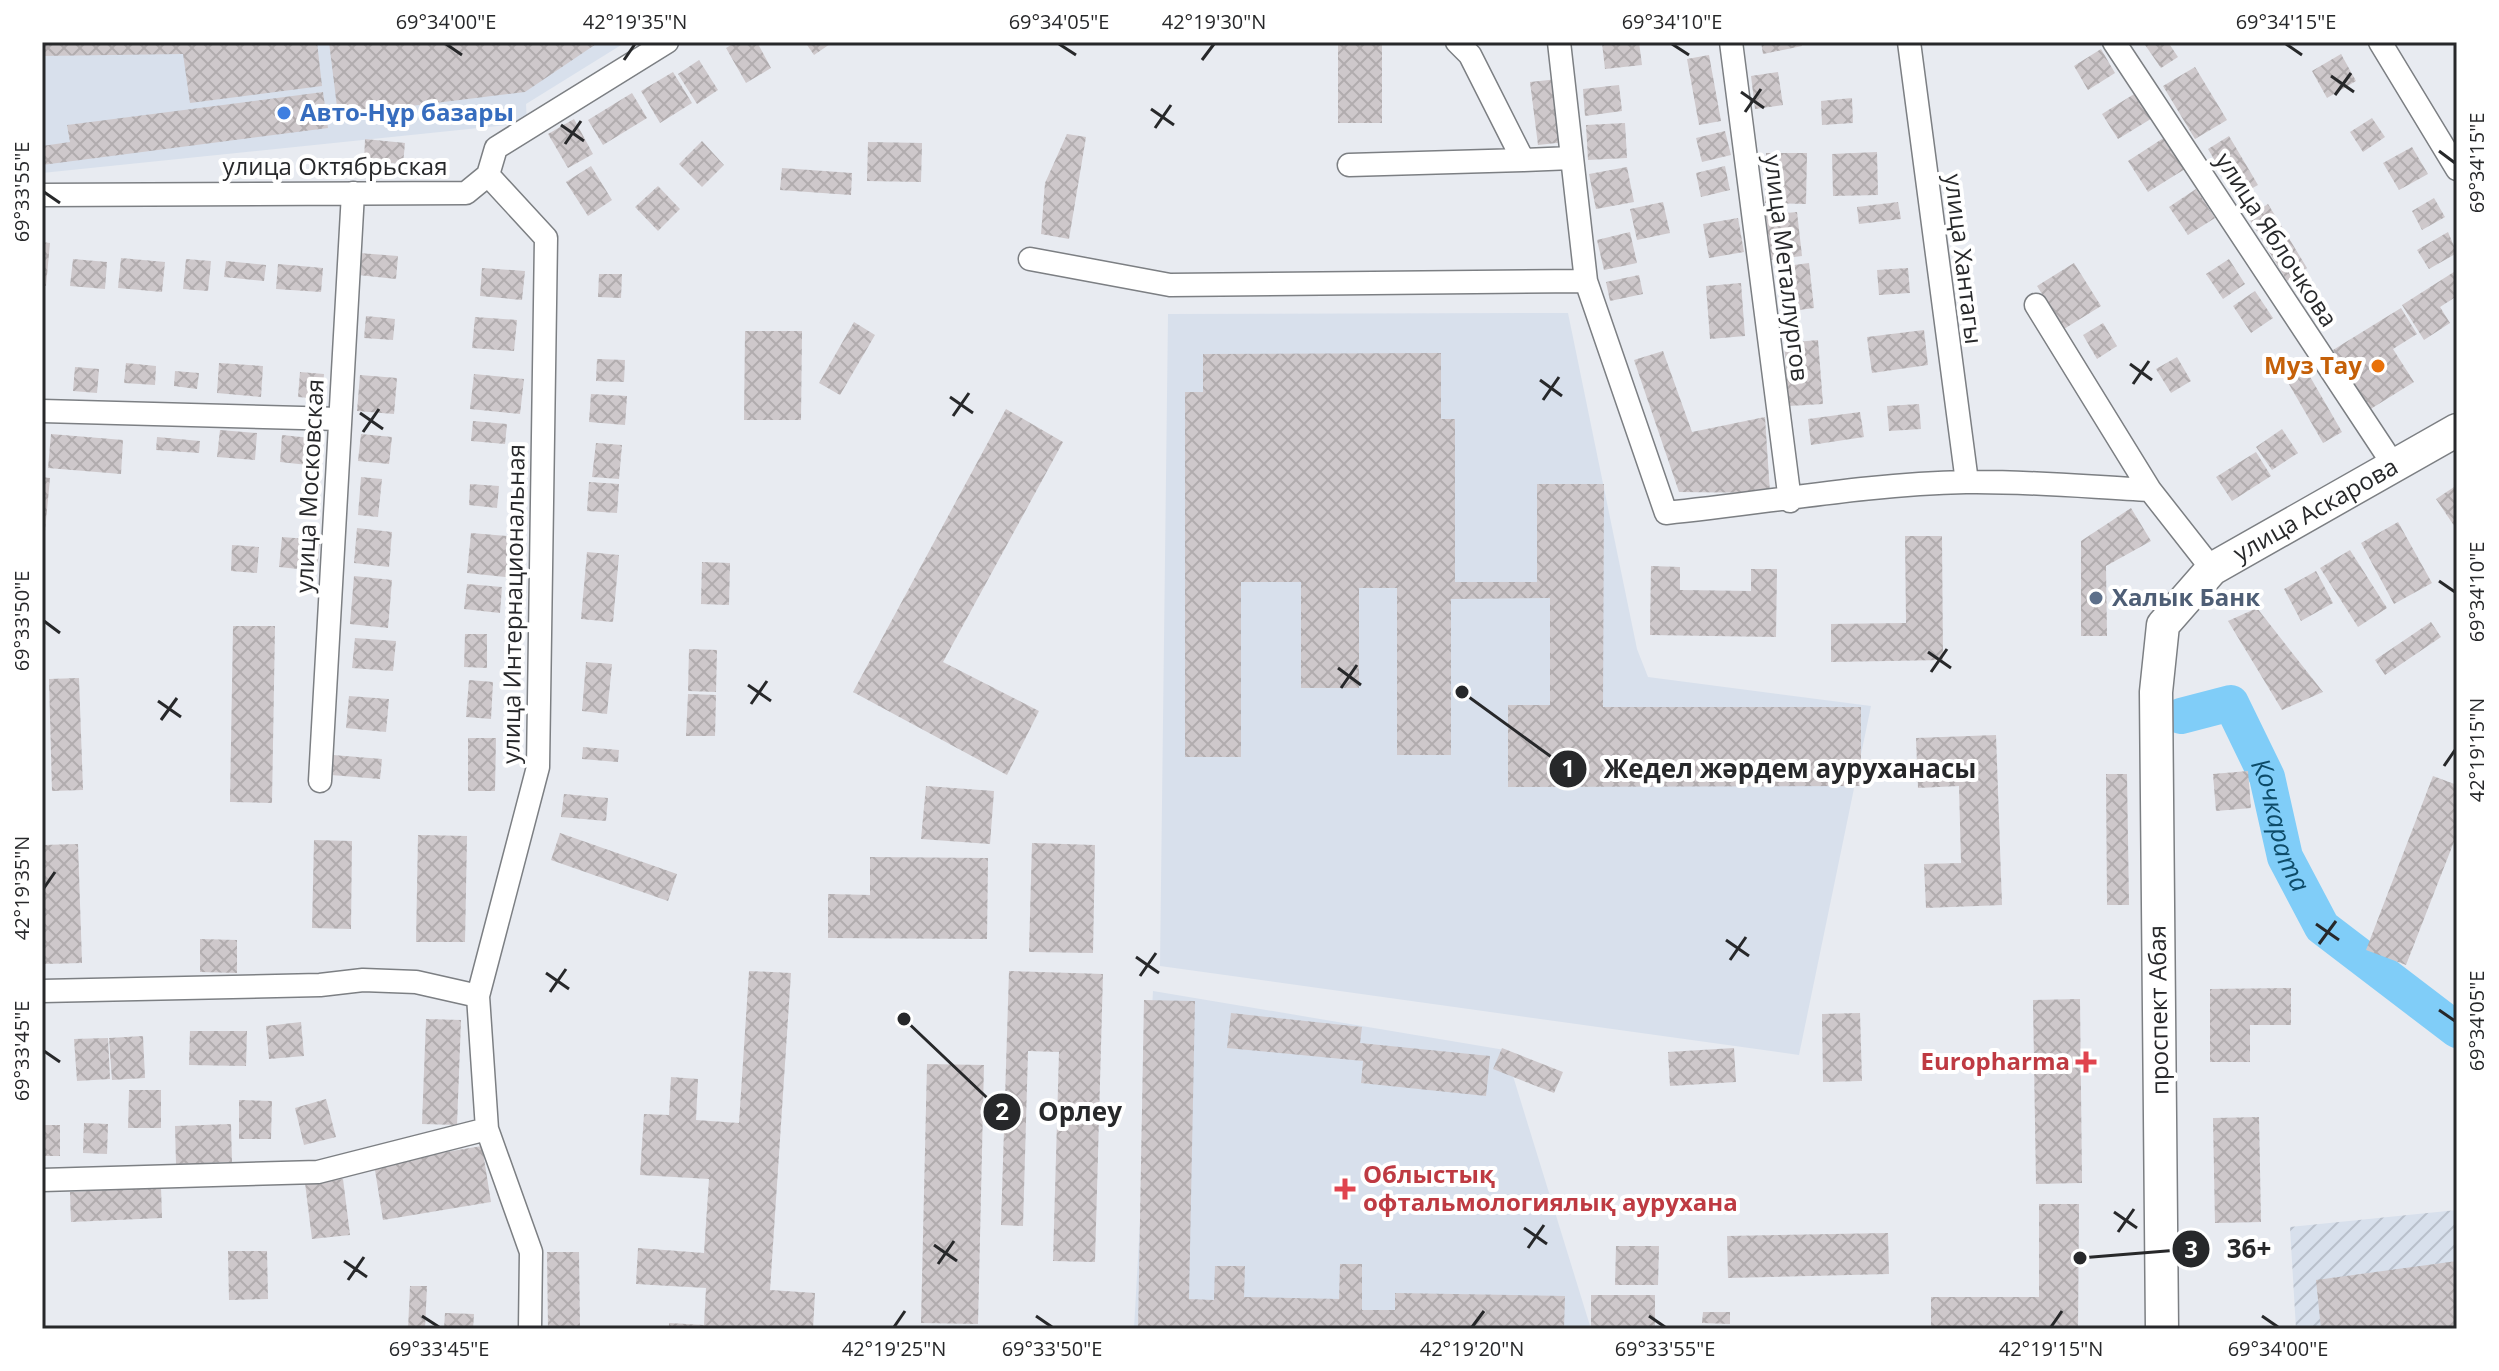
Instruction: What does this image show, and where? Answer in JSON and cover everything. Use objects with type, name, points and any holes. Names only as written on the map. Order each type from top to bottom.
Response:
[{"type":"main road","name":"улица Аскарова","points":[[2156,692],[2163,625],[2212,569],[2457,430]]},
{"type":"main road","name":"проспект Абая","points":[[2156,692],[2162,1329]]},
{"type":"street","points":[[488,175],[496,148],[667,42]]},
{"type":"street","points":[[1457,42],[1470,55],[1523,160]]},
{"type":"street","points":[[1559,42],[1586,281],[1666,513],[1790,501],[1845,490],[1967,482],[2150,490]]},
{"type":"street","name":"улица Металлургов","points":[[1731,42],[1790,501]]},
{"type":"street","name":"улица Хантагы","points":[[1909,42],[1967,482]]},
{"type":"street","name":"улица Яблочкова","points":[[2114,42],[2395,467]]},
{"type":"street","points":[[2380,42],[2457,169]]},
{"type":"street","points":[[1349,165],[1572,158]]},
{"type":"street","name":"улица Октябрьская","points":[[42,195],[466,193],[488,175]]},
{"type":"street","name":"улица Интернациональная","points":[[488,175],[546,238],[538,767],[478,996],[487,1129],[531,1252],[530,1329]]},
{"type":"street","name":"улица Московская","points":[[320,781],[353,193]]},
{"type":"street","points":[[1030,259],[1170,285],[1586,281]]},
{"type":"street","points":[[2036,305],[2150,490],[2212,569]]},
{"type":"street","points":[[42,411],[340,419]]},
{"type":"street","points":[[42,991],[308,986],[363,980],[416,982],[478,996]]},
{"type":"street","points":[[42,1180],[318,1172],[487,1129]]},
{"type":"shaded area","name":"Авто-Нұр базары","points":[[42,42],[626,42],[526,104],[527,123],[42,173]]},
{"type":"shaded area","points":[[1568,313],[1637,649],[1648,677],[1871,706],[1799,1055],[1160,966],[1168,314]]},
{"type":"shaded area","name":"Облыстық офтальмологиялық аурухана","points":[[1153,991],[1505,1050],[1591,1329],[1134,1329]]},
{"type":"shaded area","points":[[2457,1210],[2457,1329],[2296,1329],[2290,1227]]},
{"type":"building","points":[[42,42],[317,42],[322,86],[190,103],[183,54],[42,56]]},
{"type":"building","points":[[329,42],[599,42],[525,92],[338,115]]},
{"type":"building","points":[[736,42],[757,42],[771,68],[746,83],[726,48]]},
{"type":"building","points":[[805,42],[833,42],[814,55]]},
{"type":"building","points":[[1338,42],[1382,42],[1382,123],[1338,123]]},
{"type":"building","points":[[1639,42],[1642,65],[1605,69],[1602,43]]},
{"type":"building","points":[[1761,42],[1801,42],[1802,46],[1763,54]]},
{"type":"building","points":[[2143,42],[2168,42],[2178,57],[2161,68]]},
{"type":"building","points":[[2101,49],[2115,73],[2088,90],[2074,66]]},
{"type":"building","points":[[2341,54],[2356,81],[2327,98],[2312,71]]},
{"type":"building","points":[[1709,55],[1721,121],[1699,125],[1687,59]]},
{"type":"building","points":[[699,60],[718,90],[697,104],[678,74]]},
{"type":"building","points":[[2195,67],[2227,120],[2195,139],[2163,86]]},
{"type":"building","points":[[673,72],[692,103],[660,123],[641,91]]},
{"type":"building","points":[[1778,72],[1783,105],[1755,109],[1751,76]]},
{"type":"building","points":[[1558,79],[1566,142],[1538,145],[1530,82]]},
{"type":"building","points":[[1619,85],[1622,111],[1585,116],[1583,89]]},
{"type":"building","points":[[2139,91],[2154,117],[2118,139],[2102,114]]},
{"type":"building","points":[[323,92],[328,128],[42,165],[42,146],[70,142],[67,125]]},
{"type":"building","points":[[632,93],[647,118],[603,145],[588,120]]},
{"type":"building","points":[[1852,98],[1853,123],[1822,125],[1821,101]]},
{"type":"building","points":[[2372,118],[2385,137],[2363,152],[2350,132]]},
{"type":"building","points":[[574,119],[593,154],[568,168],[548,134]]},
{"type":"building","points":[[1625,123],[1627,158],[1588,160],[1586,125]]},
{"type":"building","points":[[1725,131],[1731,155],[1702,162],[1696,138]]},
{"type":"building","points":[[1067,134],[1086,137],[1069,239],[1041,234],[1045,183]]},
{"type":"building","points":[[2229,136],[2258,185],[2236,197],[2208,149]]},
{"type":"building","points":[[2165,137],[2185,169],[2148,192],[2128,161]]},
{"type":"building","points":[[365,139],[405,143],[403,164],[364,161]]},
{"type":"building","points":[[702,141],[724,165],[702,187],[679,164]]},
{"type":"building","points":[[868,142],[922,143],[921,182],[867,181]]},
{"type":"building","points":[[2412,147],[2428,174],[2399,190],[2383,163]]},
{"type":"building","points":[[1877,152],[1878,195],[1833,196],[1832,154]]},
{"type":"building","points":[[1766,153],[1807,153],[1806,204],[1765,203]]},
{"type":"building","points":[[591,166],[612,200],[588,216],[566,182]]},
{"type":"building","points":[[1725,166],[1730,190],[1701,197],[1696,173]]},
{"type":"building","points":[[1627,167],[1634,202],[1596,209],[1589,174]]},
{"type":"building","points":[[782,168],[852,173],[851,195],[780,190]]},
{"type":"building","points":[[658,186],[680,209],[658,231],[635,207]]},
{"type":"building","points":[[2196,189],[2215,218],[2188,235],[2169,207]]},
{"type":"building","points":[[2434,198],[2445,217],[2422,230],[2412,211]]},
{"type":"building","points":[[1663,202],[1670,233],[1637,240],[1630,209]]},
{"type":"building","points":[[1898,202],[1901,219],[1859,224],[1857,207]]},
{"type":"building","points":[[2268,204],[2307,268],[2287,281],[2248,217]]},
{"type":"building","points":[[1797,212],[1802,256],[1771,260],[1766,215]]},
{"type":"building","points":[[1738,218],[1744,252],[1709,258],[1703,224]]},
{"type":"building","points":[[1630,232],[1637,263],[1604,270],[1597,240]]},
{"type":"building","points":[[2448,232],[2457,253],[2429,269],[2417,250]]},
{"type":"building","points":[[42,242],[50,243],[46,286],[42,285]]},
{"type":"building","points":[[359,253],[398,256],[396,279],[358,275]]},
{"type":"building","points":[[121,258],[165,262],[162,292],[118,288]]},
{"type":"building","points":[[73,259],[107,262],[105,289],[70,286]]},
{"type":"building","points":[[186,259],[211,261],[208,291],[183,289]]},
{"type":"building","points":[[2229,259],[2245,284],[2223,299],[2206,274]]},
{"type":"building","points":[[226,261],[266,265],[264,281],[224,277]]},
{"type":"building","points":[[1809,263],[1814,308],[1784,312],[1779,267]]},
{"type":"building","points":[[2074,263],[2101,306],[2064,329],[2037,286]]},
{"type":"building","points":[[278,264],[323,268],[321,292],[276,289]]},
{"type":"building","points":[[482,268],[525,271],[522,300],[480,296]]},
{"type":"building","points":[[1908,268],[1910,293],[1879,295],[1877,270]]},
{"type":"building","points":[[2457,270],[2457,296],[2440,307],[2450,323],[2424,340],[2402,305]]},
{"type":"building","points":[[599,274],[622,274],[621,298],[598,297]]},
{"type":"building","points":[[1639,275],[1643,294],[1610,301],[1606,282]]},
{"type":"building","points":[[1741,283],[1745,336],[1710,339],[1706,286]]},
{"type":"building","points":[[2255,291],[2273,318],[2251,333],[2233,306]]},
{"type":"building","points":[[2401,308],[2417,334],[2393,349],[2414,382],[2369,410],[2333,350]]},
{"type":"building","points":[[366,316],[395,319],[393,340],[364,338]]},
{"type":"building","points":[[475,317],[517,320],[514,351],[472,348]]},
{"type":"building","points":[[854,322],[875,335],[840,395],[819,383]]},
{"type":"building","points":[[2103,323],[2117,346],[2097,359],[2083,335]]},
{"type":"building","points":[[1924,330],[1928,365],[1872,373],[1867,337]]},
{"type":"building","points":[[745,331],[802,331],[801,420],[744,420]]},
{"type":"building","points":[[1818,340],[1823,404],[1789,406],[1784,343]]},
{"type":"building","points":[[1663,351],[1692,432],[1765,417],[1770,493],[1679,492],[1634,360]]},
{"type":"building","points":[[1441,353],[1441,419],[1455,419],[1455,582],[1537,582],[1537,484],[1604,484],[1603,707],[1861,707],[1861,786],[1508,787],[1508,705],[1550,705],[1550,598],[1451,599],[1451,755],[1397,755],[1397,588],[1359,588],[1359,688],[1301,688],[1301,582],[1241,582],[1241,757],[1185,757],[1185,392],[1203,392],[1203,354]]},
{"type":"building","points":[[2177,357],[2191,381],[2171,393],[2156,369]]},
{"type":"building","points":[[597,359],[625,360],[624,382],[596,381]]},
{"type":"building","points":[[2301,361],[2342,432],[2323,443],[2282,372]]},
{"type":"building","points":[[126,363],[156,366],[155,385],[124,383]]},
{"type":"building","points":[[219,363],[263,366],[261,397],[217,393]]},
{"type":"building","points":[[75,367],[99,369],[97,393],[73,391]]},
{"type":"building","points":[[175,371],[199,373],[197,389],[174,386]]},
{"type":"building","points":[[300,372],[324,374],[322,399],[298,397]]},
{"type":"building","points":[[474,374],[524,379],[520,414],[470,409]]},
{"type":"building","points":[[360,375],[397,378],[394,414],[357,411]]},
{"type":"building","points":[[591,394],[627,396],[625,425],[589,422]]},
{"type":"building","points":[[1919,404],[1921,429],[1889,431],[1887,406]]},
{"type":"building","points":[[1006,409],[1063,442],[943,662],[1039,711],[1007,775],[853,692]]},
{"type":"building","points":[[1860,412],[1864,437],[1811,445],[1808,419]]},
{"type":"building","points":[[473,421],[507,424],[505,444],[471,441]]},
{"type":"building","points":[[2282,429],[2298,453],[2272,470],[2256,447]]},
{"type":"building","points":[[220,430],[257,433],[255,460],[217,457]]},
{"type":"building","points":[[51,434],[123,440],[121,474],[48,468]]},
{"type":"building","points":[[361,434],[392,437],[389,464],[358,461]]},
{"type":"building","points":[[282,435],[320,439],[317,466],[280,462]]},
{"type":"building","points":[[157,437],[200,441],[199,453],[156,450]]},
{"type":"building","points":[[596,443],[622,445],[619,479],[592,477]]},
{"type":"building","points":[[2256,452],[2271,476],[2232,501],[2216,477]]},
{"type":"building","points":[[42,477],[50,478],[44,542],[42,542]]},
{"type":"building","points":[[361,477],[382,479],[378,517],[358,515]]},
{"type":"building","points":[[589,482],[619,484],[617,513],[587,511]]},
{"type":"building","points":[[470,484],[499,486],[497,508],[469,505]]},
{"type":"building","points":[[2457,485],[2457,530],[2436,499]]},
{"type":"building","points":[[2131,508],[2151,541],[2106,566],[2107,636],[2081,636],[2081,541]]},
{"type":"building","points":[[2398,522],[2432,583],[2394,604],[2361,543]]},
{"type":"building","points":[[357,528],[392,532],[389,567],[354,563]]},
{"type":"building","points":[[471,533],[520,537],[516,578],[467,573]]},
{"type":"building","points":[[1905,536],[1942,536],[1943,660],[1831,662],[1831,624],[1906,623]]},
{"type":"building","points":[[282,537],[320,540],[317,571],[279,567]]},
{"type":"building","points":[[232,545],[259,547],[257,573],[231,571]]},
{"type":"building","points":[[2350,550],[2387,608],[2358,627],[2320,568]]},
{"type":"building","points":[[587,552],[619,555],[613,622],[581,619]]},
{"type":"building","points":[[702,562],[730,563],[729,605],[701,604]]},
{"type":"building","points":[[1651,566],[1680,567],[1680,590],[1751,591],[1751,569],[1777,569],[1776,637],[1650,635]]},
{"type":"building","points":[[2316,571],[2333,603],[2301,621],[2284,589]]},
{"type":"building","points":[[354,576],[392,580],[388,628],[350,624]]},
{"type":"building","points":[[467,584],[502,587],[500,613],[464,609]]},
{"type":"building","points":[[2257,608],[2323,692],[2282,710],[2228,621]]},
{"type":"building","points":[[2431,622],[2441,637],[2385,675],[2375,660]]},
{"type":"building","points":[[233,626],[275,626],[272,803],[230,802]]},
{"type":"building","points":[[465,634],[487,634],[487,668],[464,667]]},
{"type":"building","points":[[355,638],[396,641],[393,671],[352,668]]},
{"type":"building","points":[[689,649],[717,650],[716,692],[688,691]]},
{"type":"building","points":[[586,662],[612,664],[607,714],[582,711]]},
{"type":"building","points":[[79,678],[83,790],[52,791],[49,679]]},
{"type":"building","points":[[469,680],[493,682],[491,719],[466,717]]},
{"type":"building","points":[[688,694],[716,695],[715,736],[686,736]]},
{"type":"building","points":[[349,696],[389,699],[386,732],[346,728]]},
{"type":"building","points":[[1996,735],[2002,905],[1926,908],[1924,864],[1961,863],[1959,786],[1918,788],[1916,738]]},
{"type":"building","points":[[468,738],[496,738],[495,791],[468,791]]},
{"type":"building","points":[[583,747],[619,750],[618,762],[582,759]]},
{"type":"building","points":[[333,755],[382,759],[380,779],[331,775]]},
{"type":"building","points":[[2248,771],[2251,808],[2216,811],[2213,774]]},
{"type":"building","points":[[2106,774],[2127,774],[2129,905],[2107,905]]},
{"type":"building","points":[[2433,776],[2457,785],[2457,834],[2406,965],[2366,950]]},
{"type":"building","points":[[926,786],[994,791],[990,844],[921,839]]},
{"type":"building","points":[[564,794],[608,798],[606,821],[561,817]]},
{"type":"building","points":[[560,833],[677,874],[668,901],[551,860]]},
{"type":"building","points":[[418,835],[467,836],[465,942],[416,942]]},
{"type":"building","points":[[314,840],[352,841],[351,929],[312,928]]},
{"type":"building","points":[[1032,843],[1095,845],[1093,953],[1029,952]]},
{"type":"building","points":[[78,844],[82,963],[43,964],[42,845]]},
{"type":"building","points":[[870,857],[988,858],[987,939],[828,938],[828,894],[870,895]]},
{"type":"building","points":[[200,939],[237,940],[237,973],[200,972]]},
{"type":"building","points":[[749,971],[791,973],[770,1290],[815,1293],[813,1329],[669,1329],[669,1323],[704,1325],[706,1288],[636,1284],[638,1248],[704,1253],[709,1179],[640,1175],[644,1114],[669,1115],[671,1077],[698,1079],[696,1120],[739,1123]]},
{"type":"building","points":[[1009,971],[1103,974],[1095,1262],[1053,1261],[1059,1052],[1028,1051],[1023,1226],[1001,1225]]},
{"type":"building","points":[[2291,988],[2291,1025],[2250,1025],[2250,1062],[2210,1062],[2210,989]]},
{"type":"building","points":[[2080,999],[2082,1183],[2036,1184],[2033,1000]]},
{"type":"building","points":[[1144,1000],[1195,1001],[1189,1299],[1214,1300],[1215,1266],[1245,1266],[1244,1297],[1339,1299],[1340,1264],[1362,1264],[1362,1310],[1395,1310],[1395,1293],[1565,1296],[1564,1329],[1138,1329]]},
{"type":"building","points":[[1231,1013],[1362,1027],[1360,1043],[1490,1056],[1486,1096],[1361,1083],[1363,1061],[1227,1048]]},
{"type":"building","points":[[1860,1013],[1862,1081],[1823,1082],[1822,1014]]},
{"type":"building","points":[[426,1019],[461,1020],[457,1125],[422,1124]]},
{"type":"building","points":[[301,1022],[304,1056],[269,1059],[266,1026]]},
{"type":"building","points":[[190,1031],[247,1031],[246,1066],[189,1065]]},
{"type":"building","points":[[143,1036],[145,1078],[112,1080],[109,1038]]},
{"type":"building","points":[[108,1038],[110,1079],[77,1081],[74,1039]]},
{"type":"building","points":[[1502,1048],[1563,1072],[1554,1093],[1493,1069]]},
{"type":"building","points":[[1734,1048],[1736,1082],[1670,1086],[1668,1052]]},
{"type":"building","points":[[927,1064],[984,1065],[978,1324],[921,1323]]},
{"type":"building","points":[[129,1090],[161,1090],[161,1128],[128,1128]]},
{"type":"building","points":[[326,1099],[336,1137],[304,1145],[295,1108]]},
{"type":"building","points":[[239,1100],[272,1101],[271,1139],[239,1139]]},
{"type":"building","points":[[2259,1117],[2261,1222],[2215,1223],[2213,1118]]},
{"type":"building","points":[[84,1123],[108,1124],[107,1154],[83,1153]]},
{"type":"building","points":[[231,1124],[232,1162],[176,1164],[175,1126]]},
{"type":"building","points":[[42,1125],[60,1125],[60,1156],[42,1156]]},
{"type":"building","points":[[482,1146],[491,1202],[383,1220],[374,1164]]},
{"type":"building","points":[[343,1179],[350,1235],[312,1239],[305,1183]]},
{"type":"building","points":[[161,1187],[162,1218],[71,1222],[70,1192]]},
{"type":"building","points":[[2039,1204],[2079,1204],[2078,1329],[1931,1329],[1931,1297],[2039,1297]]},
{"type":"building","points":[[1888,1233],[1889,1274],[1728,1278],[1727,1236]]},
{"type":"building","points":[[1616,1246],[1659,1246],[1658,1285],[1615,1285]]},
{"type":"building","points":[[228,1251],[267,1251],[268,1299],[229,1300]]},
{"type":"building","points":[[547,1252],[579,1252],[580,1329],[548,1329]]},
{"type":"building","points":[[2457,1261],[2457,1329],[2321,1329],[2316,1280]]},
{"type":"building","points":[[410,1286],[427,1286],[425,1329],[408,1329]]},
{"type":"building","points":[[1591,1295],[1655,1295],[1655,1329],[1591,1329]]},
{"type":"building","points":[[1703,1312],[1730,1312],[1730,1324],[1702,1323]]},
{"type":"building","points":[[445,1313],[474,1314],[473,1329],[444,1329]]},
{"type":"waterway","name":"Кочкарата","points":[[2181,716],[2231,703],[2267,777],[2285,857],[2322,927],[2457,1030]]},
{"type":"place","name":"Авто-Нұр базары","points":[[284,113]]},
{"type":"place","name":"Муз Тау","points":[[2378,366]]},
{"type":"place","name":"Халык Банк","points":[[2096,598]]},
{"type":"place","name":"Жедел жәрдем ауруханасы","points":[[1462,692]]},
{"type":"place","name":"Орлеу","points":[[904,1019]]},
{"type":"place","name":"Europharma","points":[[2086,1062]]},
{"type":"place","name":"Облыстық офтальмологиялық аурухана","points":[[1345,1189]]},
{"type":"place","name":"36+","points":[[2080,1258]]}]
